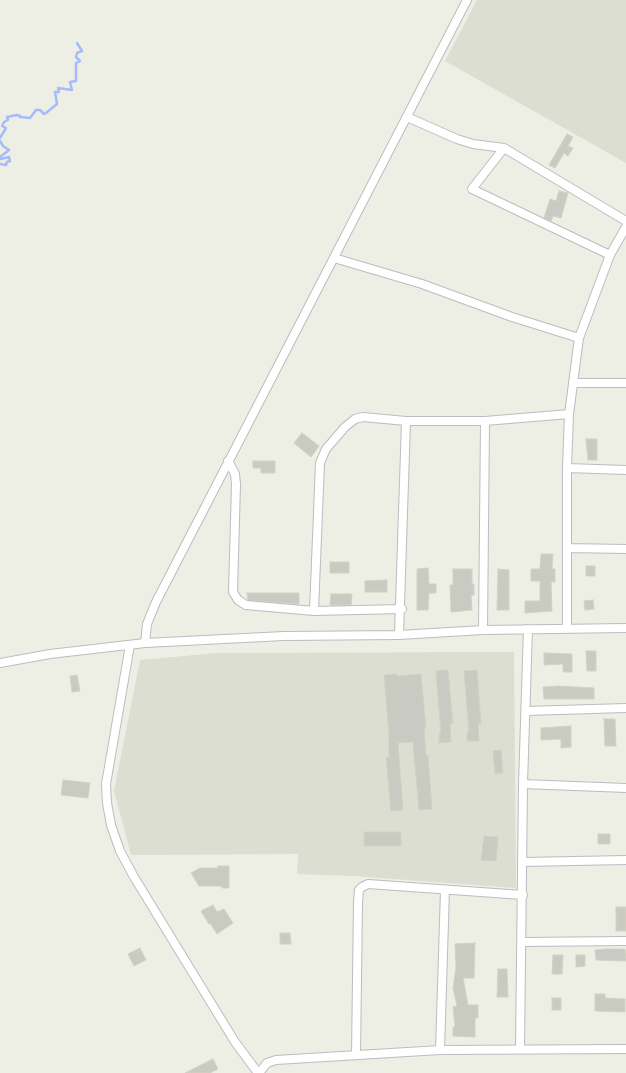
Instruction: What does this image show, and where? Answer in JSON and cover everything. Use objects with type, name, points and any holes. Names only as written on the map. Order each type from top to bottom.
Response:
[{"type":"street","points":[[145,643],[147,624],[153,608],[468,0]]},
{"type":"street","points":[[407,117],[456,139],[473,144],[504,148],[626,221]]},
{"type":"street","points":[[504,148],[472,189],[610,255]]},
{"type":"street","points":[[567,627],[567,468],[569,414],[579,338],[610,255],[626,227]]},
{"type":"street","points":[[334,258],[422,284],[512,317],[579,338]]},
{"type":"street","points":[[573,383],[626,383]]},
{"type":"street","points":[[314,611],[320,463],[326,449],[345,427],[355,419],[363,417],[406,420],[485,421],[569,414]]},
{"type":"street","points":[[400,635],[402,610],[406,420]]},
{"type":"street","points":[[483,630],[485,421]]},
{"type":"street","points":[[228,461],[235,474],[236,484],[233,592],[238,600],[246,605],[314,611],[402,610]]},
{"type":"street","points":[[567,468],[626,470]]},
{"type":"street","points":[[567,548],[626,549]]},
{"type":"street","points":[[0,663],[50,654],[130,646],[145,643],[284,636],[400,635],[567,627],[626,628]]},
{"type":"street","points":[[520,1048],[523,784],[528,629]]},
{"type":"street","points":[[130,646],[106,784],[107,803],[111,825],[120,851],[134,877],[235,1042],[258,1073],[267,1063],[276,1060],[440,1050],[520,1048],[626,1049]]},
{"type":"street","points":[[526,711],[626,708]]},
{"type":"street","points":[[523,784],[626,788]]},
{"type":"street","points":[[523,862],[626,860]]},
{"type":"street","points":[[356,1055],[359,890],[368,884],[522,895]]},
{"type":"street","points":[[440,1050],[445,890]]},
{"type":"street","points":[[522,942],[626,941]]},
{"type":"shaded area","points":[[477,0],[626,0],[626,163],[445,61]]},
{"type":"shaded area","points":[[514,652],[516,888],[353,876],[297,874],[298,854],[131,855],[114,791],[140,660],[217,653]]},
{"type":"building","points":[[567,134],[573,137],[568,146],[573,148],[568,156],[564,153],[555,168],[549,165]]},
{"type":"building","points":[[559,191],[568,193],[561,218],[553,216],[551,221],[544,218],[550,199],[556,201]]},
{"type":"building","points":[[302,433],[319,446],[311,457],[294,443]]},
{"type":"building","points":[[586,439],[597,439],[597,460],[588,460]]},
{"type":"building","points":[[253,461],[275,461],[275,473],[261,473],[261,468],[253,468]]},
{"type":"building","points":[[541,554],[553,554],[552,569],[555,569],[555,582],[551,582],[552,611],[525,613],[525,601],[540,601],[540,581],[531,581],[531,569],[540,569]]},
{"type":"building","points":[[330,562],[349,562],[349,573],[330,573]]},
{"type":"building","points":[[586,566],[595,566],[595,576],[586,576]]},
{"type":"building","points":[[428,568],[429,584],[436,584],[436,593],[429,593],[428,610],[417,610],[417,569]]},
{"type":"building","points":[[453,569],[472,569],[474,595],[471,595],[472,610],[451,612],[450,585],[453,585]]},
{"type":"building","points":[[498,569],[509,570],[509,610],[497,610]]},
{"type":"building","points":[[387,580],[387,592],[365,592],[365,581]]},
{"type":"building","points":[[247,593],[299,593],[299,604],[248,600]]},
{"type":"building","points":[[331,594],[352,594],[351,605],[330,605]]},
{"type":"building","points":[[593,600],[594,609],[585,610],[584,601]]},
{"type":"building","points":[[586,651],[596,651],[596,671],[587,671]]},
{"type":"building","points":[[544,653],[572,654],[572,672],[563,672],[563,664],[544,665]]},
{"type":"building","points":[[448,670],[453,724],[450,724],[451,742],[439,743],[439,733],[441,733],[436,671]]},
{"type":"building","points":[[477,670],[481,724],[478,724],[479,741],[467,741],[467,732],[469,732],[464,671]]},
{"type":"building","points":[[396,674],[397,676],[421,674],[426,728],[424,728],[426,755],[428,755],[432,809],[419,810],[413,742],[398,743],[403,810],[391,811],[386,757],[389,757],[389,735],[384,675]]},
{"type":"building","points":[[77,675],[80,691],[72,692],[70,676]]},
{"type":"building","points":[[558,686],[594,688],[594,699],[544,699],[543,687]]},
{"type":"building","points":[[604,719],[615,719],[616,746],[605,746]]},
{"type":"building","points":[[571,726],[571,747],[561,748],[561,739],[541,740],[541,728]]},
{"type":"building","points":[[501,750],[503,773],[495,774],[493,751]]},
{"type":"building","points":[[63,780],[90,783],[88,798],[61,795]]},
{"type":"building","points":[[364,832],[401,832],[401,846],[364,846]]},
{"type":"building","points":[[598,834],[610,834],[610,844],[598,844]]},
{"type":"building","points":[[484,836],[498,837],[496,861],[481,860]]},
{"type":"building","points":[[218,866],[229,866],[229,888],[222,888],[222,886],[199,886],[191,873],[200,868],[218,868]]},
{"type":"building","points":[[213,905],[217,912],[224,909],[233,923],[217,934],[201,911]]},
{"type":"building","points":[[616,907],[626,907],[626,931],[616,931]]},
{"type":"building","points":[[280,933],[290,933],[291,944],[280,944]]},
{"type":"building","points":[[475,943],[474,978],[463,978],[468,1005],[478,1005],[478,1018],[475,1018],[475,1037],[453,1036],[453,1027],[455,1027],[453,1007],[457,1006],[453,988],[456,967],[455,944]]},
{"type":"building","points":[[140,948],[146,960],[134,966],[128,954]]},
{"type":"building","points":[[625,949],[626,961],[596,960],[595,950]]},
{"type":"building","points":[[553,955],[563,955],[562,974],[552,974]]},
{"type":"building","points":[[576,955],[585,955],[585,966],[576,967]]},
{"type":"building","points":[[498,969],[507,969],[508,997],[497,997]]},
{"type":"building","points":[[595,994],[605,994],[605,998],[625,999],[625,1012],[595,1011]]},
{"type":"building","points":[[552,998],[561,998],[561,1010],[552,1010]]},
{"type":"building","points":[[213,1059],[218,1069],[210,1073],[185,1073]]},
{"type":"waterway","points":[[0,138],[6,128],[2,126],[4,122],[8,120],[7,117],[17,115],[20,117],[30,118],[36,110],[40,110],[44,114],[57,104],[55,92],[59,92],[58,88],[72,90],[70,82],[76,81],[76,63],[80,61],[76,57],[77,53],[82,51],[77,43]]},
{"type":"waterway","points":[[0,141],[3,146],[9,150],[0,157]]},
{"type":"waterway","points":[[0,157],[1,159],[9,157],[10,161],[7,162],[6,165],[0,164]]}]
